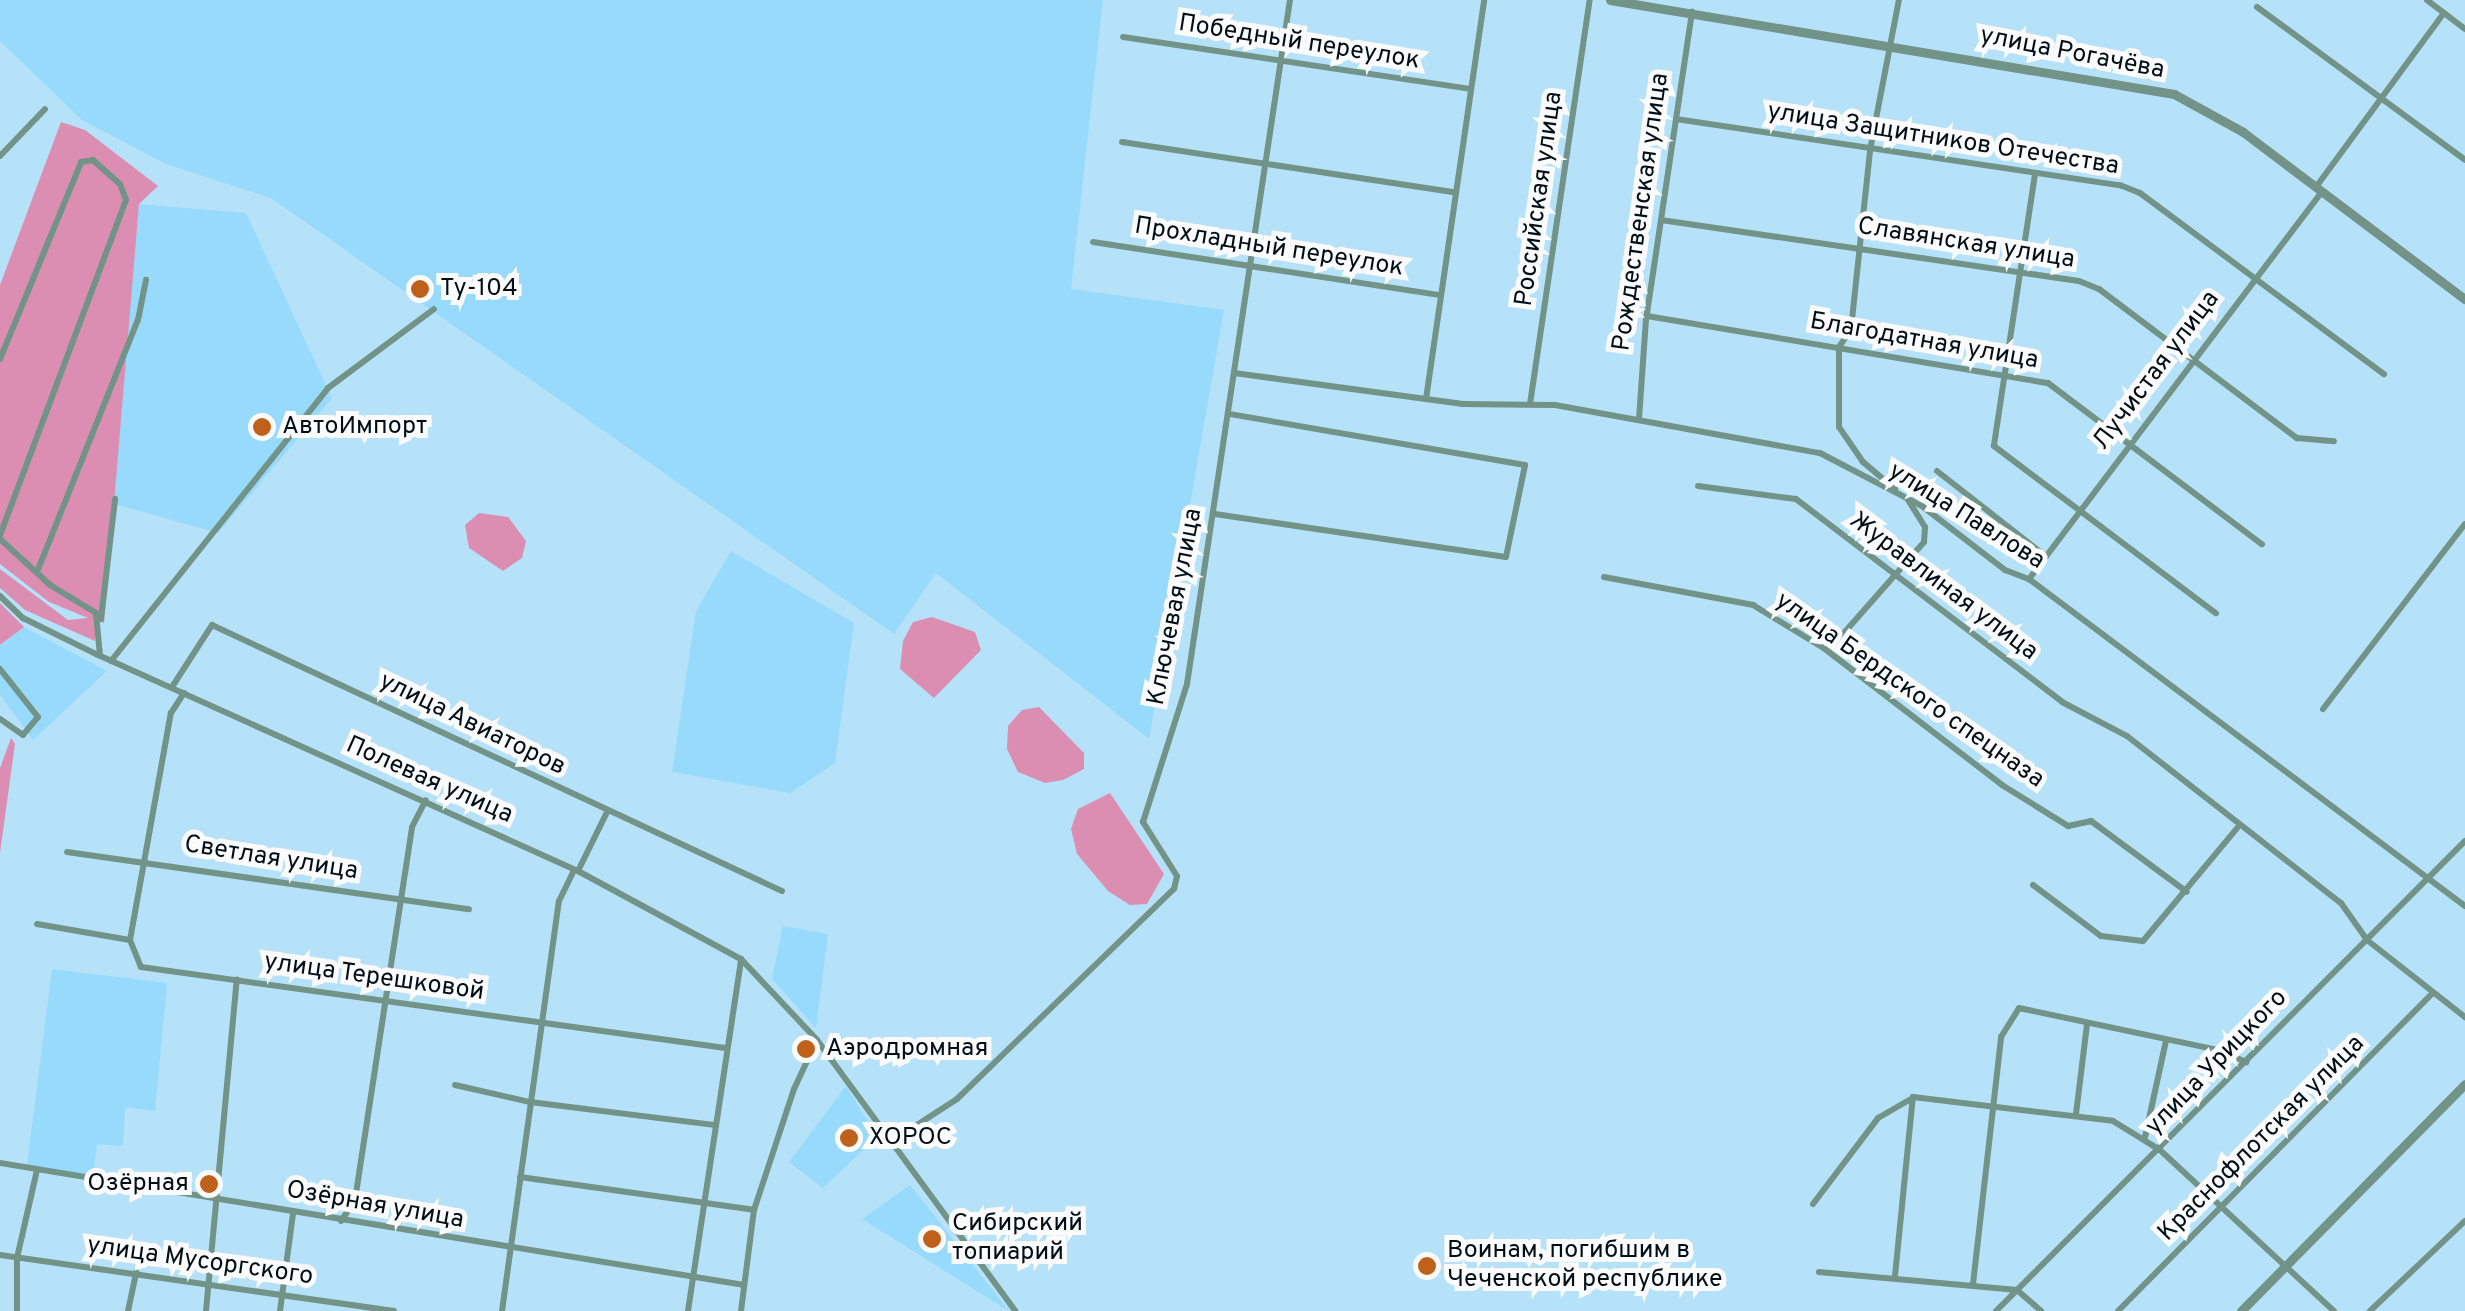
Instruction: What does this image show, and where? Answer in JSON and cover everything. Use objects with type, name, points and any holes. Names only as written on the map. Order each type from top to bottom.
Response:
[{"type":"street","name":"Ключевая улица","points":[[889,1144],[957,1099],[1174,888],[1177,876],[1144,822],[1187,684],[1290,0]]},
{"type":"street","points":[[1426,399],[1484,0]]},
{"type":"street","name":"Российская улица","points":[[1530,404],[1590,0]]},
{"type":"street","name":"улица Рогачёва","points":[[1610,0],[1894,43],[2174,94],[2243,132],[2465,299]]},
{"type":"street","points":[[1828,651],[1925,535],[1908,499],[1863,462],[1838,428],[1840,347],[1851,329],[1870,150],[1900,0]]},
{"type":"street","points":[[2426,0],[2465,29]]},
{"type":"street","points":[[2257,7],[2465,160]]},
{"type":"street","name":"Рождественская улица","points":[[1638,420],[1647,316],[1692,11]]},
{"type":"street","name":"Лучистая улица","points":[[2028,579],[2319,189],[2444,13]]},
{"type":"street","name":"Победный переулок","points":[[1122,37],[1470,89]]},
{"type":"street","points":[[0,156],[45,109]]},
{"type":"street","name":"улица Защитников Отечества","points":[[1676,118],[2140,193],[2252,280],[2384,374]]},
{"type":"street","points":[[1122,142],[1265,160],[1454,192]]},
{"type":"street","points":[[0,359],[81,162],[93,160],[120,184],[126,200],[0,537],[37,572],[100,620]]},
{"type":"street","points":[[2035,174],[2016,275],[1994,446],[2216,613]]},
{"type":"street","name":"Славянская улица","points":[[1661,220],[1854,246],[1858,252],[2099,288],[2296,438],[2334,441]]},
{"type":"street","name":"Прохладный переулок","points":[[1093,242],[1440,295]]},
{"type":"street","points":[[37,572],[138,320],[146,280]]},
{"type":"street","points":[[111,661],[328,388],[434,309]]},
{"type":"street","name":"Благодатная улица","points":[[1647,316],[2058,387],[2262,544]]},
{"type":"street","name":"улица Павлова","points":[[1234,373],[1426,399],[1530,404],[1820,453],[1908,499],[2005,570],[2028,579],[2465,906]]},
{"type":"street","points":[[1214,514],[1506,557],[1525,464],[1230,414]]},
{"type":"street","points":[[1937,471],[2044,555]]},
{"type":"street","name":"Журавлиная улица","points":[[1698,486],[1796,499],[2062,702],[2128,736],[2148,757],[2237,828],[2341,903],[2367,940],[2465,1017]]},
{"type":"street","points":[[100,656],[100,620],[115,499]]},
{"type":"street","points":[[2324,709],[2465,524]]},
{"type":"street","name":"улица Бердского спецназа","points":[[1604,578],[1753,605],[1828,651],[2002,786],[2068,826],[2091,821],[2187,892]]},
{"type":"street","name":"Полевая улица","points":[[0,596],[23,618],[100,656],[576,870],[741,959],[818,1040],[889,1144],[1015,1311]]},
{"type":"street","name":"улица Авиаторов","points":[[172,687],[212,625],[606,814],[782,892]]},
{"type":"street","points":[[0,669],[38,718],[23,734],[0,719]]},
{"type":"street","points":[[37,924],[130,940],[171,713],[185,693]]},
{"type":"street","points":[[341,1222],[355,1200],[382,1002],[412,827],[426,800]]},
{"type":"street","points":[[502,1311],[559,901],[606,814]]},
{"type":"street","points":[[2033,885],[2101,936],[2144,941],[2237,828]]},
{"type":"street","name":"улица Урицкого","points":[[1996,1311],[2465,841]]},
{"type":"street","name":"Светлая улица","points":[[67,852],[469,909]]},
{"type":"street","name":"улица Терешковой","points":[[130,940],[141,967],[724,1048]]},
{"type":"street","points":[[688,1311],[724,1048],[741,959]]},
{"type":"street","points":[[206,1311],[238,978]]},
{"type":"street","name":"Краснофлотская улица","points":[[2118,1311],[2225,1208],[2433,993]]},
{"type":"street","points":[[1972,1284],[2005,1022],[2019,1008],[2219,1050],[2246,1062]]},
{"type":"street","points":[[2076,1114],[2088,1025]]},
{"type":"street","points":[[741,1311],[754,1210],[794,1088],[818,1040]]},
{"type":"street","points":[[2145,1137],[2166,1041]]},
{"type":"street","points":[[2241,1311],[2465,1084]]},
{"type":"street","points":[[455,1085],[530,1102],[714,1126]]},
{"type":"street","points":[[1895,1276],[1913,1097]]},
{"type":"street","points":[[1813,1204],[1878,1118],[1913,1097],[2113,1121],[2145,1137],[2334,1311]]},
{"type":"street","name":"Озёрная улица","points":[[0,1163],[341,1222],[744,1285]]},
{"type":"street","points":[[17,1311],[17,1258],[37,1169]]},
{"type":"street","points":[[520,1177],[754,1210]]},
{"type":"street","points":[[280,1311],[294,1213]]},
{"type":"street","points":[[2370,1311],[2465,1221]]},
{"type":"street","name":"улица Мусоргского","points":[[0,1255],[210,1281],[394,1311]]},
{"type":"street","points":[[128,1311],[136,1272]]},
{"type":"street","points":[[1818,1272],[2017,1290],[2040,1311]]},
{"type":"shaded area","points":[[0,0],[1103,0],[1071,289],[1224,310],[1149,739],[936,573],[894,634],[271,198],[166,164],[82,120],[0,41]]},
{"type":"shaded area","points":[[61,122],[85,130],[158,186],[139,204],[104,623],[96,620],[95,641],[25,610],[0,588],[0,569],[68,620],[88,618],[49,602],[0,564],[0,285]]},
{"type":"shaded area","points":[[139,204],[246,213],[332,398],[218,533],[111,503]]},
{"type":"shaded area","points":[[479,513],[508,517],[526,541],[522,558],[503,571],[469,548],[465,525]]},
{"type":"shaded area","points":[[731,551],[854,623],[835,763],[790,793],[672,772],[696,611]]},
{"type":"shaded area","points":[[0,603],[24,627],[0,645]]},
{"type":"shaded area","points":[[932,617],[975,632],[981,650],[934,698],[900,669],[903,641],[913,622]]},
{"type":"shaded area","points":[[24,627],[107,671],[33,740],[0,695],[0,646]]},
{"type":"shaded area","points":[[1039,707],[1084,753],[1084,769],[1063,780],[1045,783],[1018,772],[1007,749],[1008,726],[1022,710]]},
{"type":"shaded area","points":[[11,738],[15,744],[0,853],[0,768]]},
{"type":"shaded area","points":[[1110,793],[1164,874],[1147,904],[1130,905],[1108,891],[1077,854],[1071,829],[1078,809]]},
{"type":"shaded area","points":[[783,926],[828,934],[816,1028],[772,979]]},
{"type":"shaded area","points":[[52,969],[167,983],[155,1111],[125,1107],[123,1146],[97,1144],[93,1176],[27,1165]]},
{"type":"shaded area","points":[[846,1086],[877,1137],[823,1188],[789,1162]]},
{"type":"shaded area","points":[[910,1185],[1009,1311],[862,1219]]},
{"type":"place","name":"Ту-104","points":[[420,289]]},
{"type":"place","name":"АвтоИмпорт","points":[[262,427]]},
{"type":"place","name":"Аэродромная","points":[[806,1049]]},
{"type":"place","name":"ХОРОС","points":[[849,1138]]},
{"type":"place","name":"Озёрная","points":[[209,1184]]},
{"type":"place","name":"Сибирский топиарий","points":[[932,1239]]},
{"type":"place","name":"Воинам, погибшим в Чеченской республике","points":[[1427,1266]]}]
